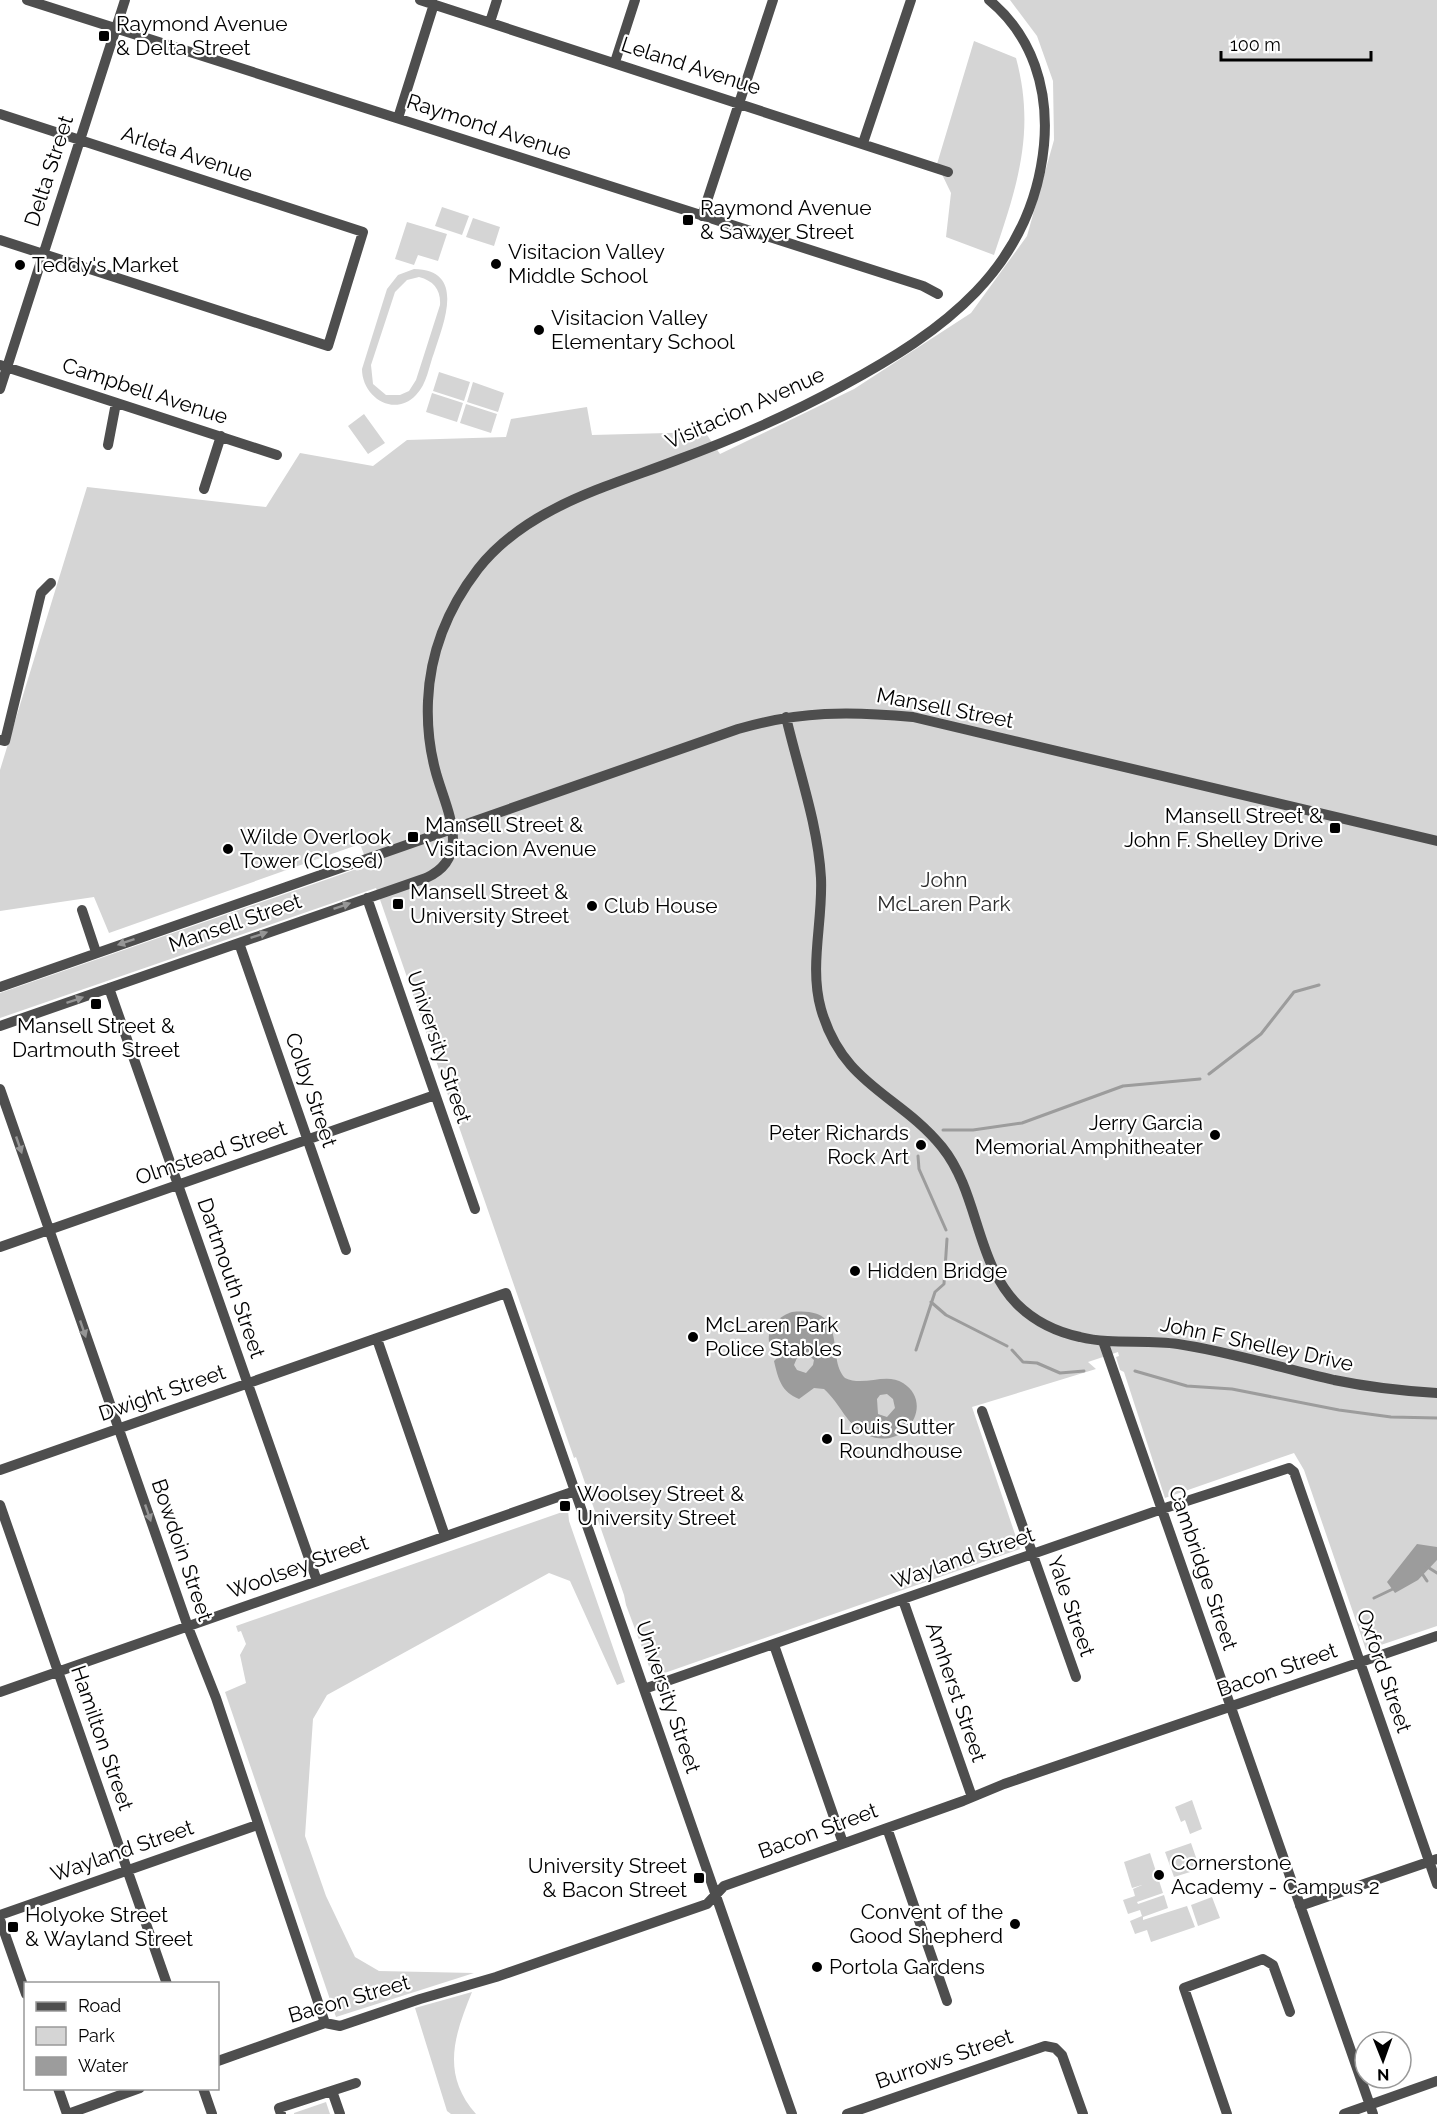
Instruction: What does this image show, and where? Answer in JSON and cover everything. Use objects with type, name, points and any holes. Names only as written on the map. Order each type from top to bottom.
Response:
[{"type":"street","name":"Raymond Avenue","points":[[27,0],[116,29],[125,29],[923,286],[938,294]]},
{"type":"street","name":"Delta Street","points":[[0,389],[4,366],[125,0]]},
{"type":"street","name":"Leland Avenue","points":[[420,0],[739,102],[948,172]]},
{"type":"street","points":[[490,22],[497,0]]},
{"type":"street","points":[[615,62],[635,0]]},
{"type":"street","points":[[702,216],[773,0]]},
{"type":"street","points":[[863,143],[911,0]]},
{"type":"street","name":"Visitacion Avenue","points":[[453,830],[432,754],[428,718],[429,684],[436,650],[448,615],[489,556],[517,531],[552,510],[738,436],[810,403],[887,361],[954,315],[982,288],[1006,255],[1023,223],[1039,174],[1044,138],[1044,104],[1039,76],[1029,51],[1010,20],[989,0]]},
{"type":"street","points":[[398,118],[434,4]]},
{"type":"street","name":"Arleta Avenue","points":[[0,114],[363,232],[328,346],[43,253]]},
{"type":"street","points":[[0,240],[43,253]]},
{"type":"street","name":"Campbell Avenue","points":[[4,366],[277,455]]},
{"type":"street","points":[[108,445],[116,403]]},
{"type":"street","points":[[204,489],[220,436]]},
{"type":"street","points":[[2,740],[41,593],[51,583]]},
{"type":"street","name":"Mansell Street","points":[[0,987],[738,729],[786,717],[853,712],[913,717],[1437,841]]},
{"type":"street","name":"John F Shelley Drive","points":[[786,717],[819,859],[821,911],[815,976],[821,1010],[834,1042],[867,1083],[930,1134],[952,1161],[965,1189],[991,1263],[1017,1304],[1044,1324],[1080,1338],[1178,1344],[1335,1380],[1388,1390],[1437,1393]]},
{"type":"street","name":"Mansell Street","points":[[0,1026],[441,870],[450,858],[453,830]]},
{"type":"street","name":"University Street","points":[[367,898],[475,1209]]},
{"type":"street","points":[[82,910],[96,952]]},
{"type":"street","name":"Colby Street","points":[[239,943],[346,1250]]},
{"type":"street","name":"Dartmouth Street","points":[[109,988],[317,1581]]},
{"type":"street","name":"Bowdoin Street","points":[[0,1089],[188,1627],[216,1698],[325,2023]]},
{"type":"street","name":"Olmstead Street","points":[[0,1247],[435,1095]]},
{"type":"street","name":"University Street","points":[[506,1293],[792,2114]]},
{"type":"street","name":"Dwight Street","points":[[0,1470],[506,1293]]},
{"type":"street","points":[[377,1339],[445,1536]]},
{"type":"street","name":"Cambridge Street","points":[[1102,1341],[1371,2109]]},
{"type":"street","name":"Yale Street","points":[[982,1411],[1076,1677]]},
{"type":"street","name":"Wayland Street","points":[[644,1689],[1282,1468],[1289,1467],[1294,1472]]},
{"type":"street","name":"Oxford Street","points":[[1294,1472],[1360,1662],[1433,1860],[1437,1884]]},
{"type":"street","name":"Woolsey Street","points":[[0,1692],[575,1491]]},
{"type":"street","name":"Hamilton Street","points":[[0,1505],[167,1982]]},
{"type":"street","name":"Amherst Street","points":[[903,1600],[972,1797]]},
{"type":"street","name":"Bacon Street","points":[[219,2061],[325,2023],[340,2026],[496,1977],[707,1904],[724,1886],[1231,1706],[1437,1636]]},
{"type":"street","points":[[774,1645],[843,1843]]},
{"type":"street","name":"Wayland Street","points":[[0,1915],[257,1825]]},
{"type":"street","points":[[887,1827],[947,2001]]},
{"type":"street","points":[[1300,1906],[1433,1860]]},
{"type":"street","points":[[0,1920],[24,1988]]},
{"type":"street","points":[[1227,2114],[1184,1988],[1263,1959],[1273,1965],[1290,2012]]},
{"type":"street","name":"Burrows Street","points":[[847,2114],[1035,2048],[1055,2048],[1064,2060],[1083,2114]]},
{"type":"street","points":[[1344,2114],[1371,2109],[1437,2081]]},
{"type":"street","points":[[281,2114],[279,2108],[356,2083]]},
{"type":"street","points":[[59,2090],[67,2114],[134,2090]]},
{"type":"street","points":[[204,2090],[212,2114]]},
{"type":"street","points":[[332,2091],[340,2114]]},
{"type":"green space","name":"John McLaren Park","points":[[1010,0],[1437,0],[1437,1626],[1366,1650],[1304,1470],[1294,1453],[1165,1498],[1124,1372],[1120,1370],[1116,1357],[1119,1356],[1118,1352],[1088,1362],[1096,1369],[972,1407],[1020,1549],[653,1677],[576,1457],[574,1458],[376,888],[0,1018],[0,993],[368,865],[360,844],[109,933],[94,897],[0,911],[0,770],[87,487],[266,507],[300,453],[373,466],[407,440],[506,437],[511,419],[587,407],[592,435],[705,432],[720,454],[854,389],[971,313],[1027,236],[1054,140],[1053,81],[1037,36]]},
{"type":"green space","points":[[974,41],[1016,58],[1022,85],[1024,134],[1021,158],[1010,206],[994,255],[946,237],[951,193],[937,164]]},
{"type":"green space","points":[[442,207],[469,216],[462,235],[435,226]]},
{"type":"green space","points":[[473,218],[500,227],[494,246],[466,237]]},
{"type":"green space","points":[[407,222],[447,234],[438,261],[418,255],[414,265],[395,259]]},
{"type":"green space","points":[[414,269],[430,272],[441,278],[446,288],[447,300],[446,314],[423,386],[407,402],[398,405],[389,404],[373,396],[363,379],[362,369],[387,289],[398,275]],"holes":[[[419,277],[436,287],[440,305],[416,380],[409,391],[400,395],[386,395],[373,384],[371,365],[395,292],[407,280]]]},
{"type":"green space","points":[[439,372],[470,382],[464,401],[433,391]]},
{"type":"green space","points":[[473,382],[504,393],[498,412],[467,402]]},
{"type":"green space","points":[[432,393],[463,403],[457,422],[426,412]]},
{"type":"green space","points":[[466,404],[497,414],[491,433],[460,423]]},
{"type":"green space","points":[[364,414],[385,443],[368,454],[348,426]]},
{"type":"green space","points":[[568,1510],[569,1521],[625,1682],[617,1685],[570,1581],[549,1573],[327,1695],[313,1719],[305,1836],[326,1896],[355,1957],[379,1971],[474,1973],[336,2017],[225,1692],[246,1683],[240,1655],[246,1644],[241,1631],[238,1632],[236,1626]]},
{"type":"green space","points":[[1192,1800],[1202,1829],[1190,1834],[1185,1820],[1181,1822],[1175,1807]]},
{"type":"green space","points":[[1191,1843],[1200,1869],[1174,1877],[1165,1852]]},
{"type":"green space","points":[[1150,1853],[1163,1893],[1137,1902],[1138,1904],[1164,1895],[1168,1908],[1143,1917],[1143,1920],[1187,1906],[1195,1927],[1151,1942],[1147,1930],[1135,1934],[1130,1921],[1142,1916],[1140,1910],[1128,1914],[1123,1900],[1135,1896],[1133,1889],[1142,1885],[1132,1888],[1124,1862]]},
{"type":"green space","points":[[1212,1897],[1220,1918],[1198,1926],[1191,1905]]},
{"type":"green space","points":[[472,1992],[460,2024],[454,2054],[458,2084],[476,2114],[451,2114],[447,2111],[415,2008]]},
{"type":"green space","points":[[326,2102],[330,2114],[294,2114],[294,2113]]},
{"type":"water","points":[[810,1312],[822,1317],[829,1324],[839,1369],[845,1378],[860,1381],[896,1380],[912,1392],[916,1402],[916,1413],[903,1432],[881,1439],[867,1435],[854,1426],[824,1389],[814,1388],[799,1399],[784,1388],[774,1361],[780,1355],[778,1345],[769,1342],[769,1337],[775,1323],[787,1314]],"holes":[[[805,1352],[814,1360],[806,1373],[797,1370],[794,1365],[799,1353]],[[887,1394],[893,1399],[895,1408],[887,1417],[878,1414],[877,1399],[880,1395]]]},
{"type":"water","points":[[1417,1544],[1437,1547],[1437,1560],[1418,1580],[1395,1593],[1387,1582]]},
{"type":"waterway","points":[[1209,1074],[1261,1034],[1294,992],[1319,985]]},
{"type":"waterway","points":[[943,1130],[973,1130],[1022,1123],[1123,1086],[1200,1079]]},
{"type":"waterway","points":[[920,1147],[925,1141]]},
{"type":"waterway","points":[[918,1156],[919,1169],[946,1230]]},
{"type":"waterway","points":[[916,1350],[935,1292],[944,1284],[947,1239]]},
{"type":"waterway","points":[[931,1302],[946,1315],[1007,1346]]},
{"type":"waterway","points":[[1012,1350],[1023,1362],[1037,1363],[1060,1373],[1084,1371]]},
{"type":"waterway","points":[[1135,1371],[1187,1386],[1232,1389],[1339,1410],[1391,1417],[1437,1418]]},
{"type":"waterway","points":[[1426,1566],[1437,1573]]},
{"type":"waterway","points":[[1421,1572],[1427,1581]]},
{"type":"waterway","points":[[1374,1598],[1395,1588]]},
{"type":"place","name":"Raymond Avenue & Delta Street","points":[[104,36]]},
{"type":"place","name":"Raymond Avenue & Sawyer Street","points":[[688,220]]},
{"type":"place","name":"Visitacion Valley Middle School","points":[[496,264]]},
{"type":"place","name":"Teddy's Market","points":[[20,265]]},
{"type":"place","name":"Visitacion Valley Elementary School","points":[[539,330]]},
{"type":"place","name":"Mansell Street & John F. Shelley Drive","points":[[1335,828]]},
{"type":"place","name":"Mansell Street & Visitacion Avenue","points":[[413,837]]},
{"type":"place","name":"Wilde Overlook Tower (Closed)","points":[[228,849]]},
{"type":"place","name":"Mansell Street & University Street","points":[[398,904]]},
{"type":"place","name":"Club House","points":[[592,906]]},
{"type":"place","name":"Mansell Street & Dartmouth Street","points":[[96,1004]]},
{"type":"place","name":"Jerry Garcia Memorial Amphitheater","points":[[1215,1135]]},
{"type":"place","name":"Peter Richards Rock Art","points":[[921,1145]]},
{"type":"place","name":"Hidden Bridge","points":[[855,1271]]},
{"type":"place","name":"McLaren Park Police Stables","points":[[693,1337]]},
{"type":"place","name":"Louis Sutter Roundhouse","points":[[827,1439]]},
{"type":"place","name":"Woolsey Street & University Street","points":[[565,1506]]},
{"type":"place","name":"Cornerstone Academy - Campus 2","points":[[1159,1875]]},
{"type":"place","name":"University Street & Bacon Street","points":[[699,1878]]},
{"type":"place","name":"Convent of the Good Shepherd","points":[[1015,1924]]},
{"type":"place","name":"Holyoke Street & Wayland Street","points":[[13,1927]]},
{"type":"place","name":"Portola Gardens","points":[[817,1967]]}]
